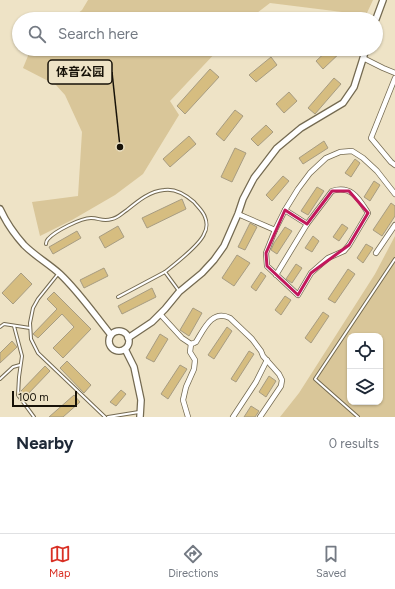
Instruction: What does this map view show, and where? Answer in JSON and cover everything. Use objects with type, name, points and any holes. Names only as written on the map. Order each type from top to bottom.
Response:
[{"type":"street","points":[[379,12],[383,0]]},
{"type":"street","points":[[128,338],[152,322],[180,292],[214,260],[224,246],[243,199],[254,178],[277,148],[301,128],[343,103],[354,87],[363,58],[395,72]]},
{"type":"street","points":[[395,78],[371,138],[395,164]]},
{"type":"street","points":[[276,275],[307,224],[332,191],[338,189],[349,191],[358,198],[368,213],[344,251],[328,258],[311,273],[298,295],[276,275],[267,266],[266,253],[274,230],[298,189],[310,173],[326,158],[340,152],[352,151],[363,158],[377,171],[395,194]]},
{"type":"street","points":[[0,210],[25,246],[59,273],[111,335]]},
{"type":"street","points":[[285,210],[307,224]]},
{"type":"street","points":[[238,214],[274,230]]},
{"type":"street","points":[[376,253],[395,225]]},
{"type":"street","points":[[160,314],[182,338],[191,344]]},
{"type":"street","points":[[191,344],[196,342],[212,319],[223,316],[230,318],[252,339],[263,356],[281,375],[282,383],[260,417]]},
{"type":"street","points":[[120,331],[125,333],[128,338],[129,343],[127,348],[120,351],[112,349],[109,342],[111,335],[115,332],[120,331]]},
{"type":"street","points":[[188,417],[183,400],[186,387],[194,368],[195,360],[190,352],[191,344]]},
{"type":"street","points":[[125,349],[134,367],[141,400],[140,414]]},
{"type":"street","points":[[233,417],[256,382],[267,360]]},
{"type":"lane","points":[[46,244],[47,240],[66,226],[92,218],[106,221],[116,218],[153,192],[165,189],[180,192],[192,200],[203,213],[206,223],[206,231],[200,241],[165,272],[118,297]]},
{"type":"lane","points":[[358,417],[315,379],[395,259]]},
{"type":"lane","points":[[165,272],[180,292]]},
{"type":"lane","points":[[59,273],[36,304],[31,317],[31,339],[38,353],[107,417],[140,414]]},
{"type":"lane","points":[[0,327],[4,324],[30,328]]},
{"type":"lane","points":[[14,326],[22,356],[18,395],[34,417]]},
{"type":"lane","points":[[0,379],[13,367],[20,365]]},
{"type":"highlighted area","points":[[332,191],[349,191],[368,213],[349,245],[311,273],[298,295],[267,266],[266,253],[285,210],[307,224]]},
{"type":"shaded area","points":[[88,0],[373,0],[367,12],[342,12],[270,3],[258,12],[80,12]]},
{"type":"shaded area","points":[[28,56],[212,56],[170,101],[179,115],[143,174],[115,195],[72,220],[40,236],[32,202],[78,196],[82,132],[65,95],[56,85],[23,68]]},
{"type":"shaded area","points":[[395,236],[395,417],[280,417],[299,393],[375,274]]},
{"type":"building","points":[[321,56],[337,56],[323,69],[316,61]]},
{"type":"building","points":[[271,57],[277,65],[256,82],[249,75]]},
{"type":"building","points":[[210,69],[219,77],[185,114],[177,106]]},
{"type":"building","points":[[334,78],[341,84],[315,114],[308,108]]},
{"type":"building","points":[[289,92],[297,101],[284,113],[276,104]]},
{"type":"building","points":[[235,110],[243,116],[224,141],[216,134]]},
{"type":"building","points":[[266,125],[273,132],[258,146],[251,139]]},
{"type":"building","points":[[189,136],[196,144],[170,167],[163,159]]},
{"type":"building","points":[[324,141],[328,148],[303,164],[299,158]]},
{"type":"building","points":[[235,148],[246,153],[232,182],[221,177]]},
{"type":"building","points":[[355,159],[360,163],[351,177],[345,173]]},
{"type":"building","points":[[283,176],[289,181],[272,201],[266,195]]},
{"type":"building","points":[[374,181],[380,185],[370,201],[364,197]]},
{"type":"building","points":[[317,187],[324,191],[308,215],[301,211]]},
{"type":"building","points":[[182,199],[186,209],[147,228],[142,218]]},
{"type":"building","points":[[391,203],[395,206],[395,216],[382,236],[373,230]]},
{"type":"building","points":[[250,223],[257,227],[245,250],[238,247]]},
{"type":"building","points":[[342,224],[348,228],[339,241],[333,237]]},
{"type":"building","points":[[118,226],[124,237],[105,248],[99,237]]},
{"type":"building","points":[[285,227],[292,231],[277,254],[271,250]]},
{"type":"building","points":[[77,231],[81,238],[53,254],[49,247]]},
{"type":"building","points":[[313,236],[319,241],[312,252],[305,248]]},
{"type":"building","points":[[366,244],[373,248],[363,263],[357,258]]},
{"type":"building","points":[[237,255],[250,263],[234,286],[222,278]]},
{"type":"building","points":[[296,264],[302,268],[292,283],[286,279]]},
{"type":"building","points":[[104,268],[108,276],[84,288],[80,280]]},
{"type":"building","points":[[348,269],[355,274],[335,303],[328,299]]},
{"type":"building","points":[[261,272],[266,276],[256,291],[251,287]]},
{"type":"building","points":[[21,273],[32,284],[13,304],[2,293]]},
{"type":"building","points":[[152,288],[156,297],[122,314],[118,306]]},
{"type":"building","points":[[54,292],[91,329],[63,358],[53,348],[74,327],[62,314],[38,338],[33,334],[57,309],[47,299]]},
{"type":"building","points":[[285,296],[291,300],[281,315],[275,310]]},
{"type":"building","points":[[193,308],[202,313],[189,336],[180,330]]},
{"type":"building","points":[[323,312],[329,316],[311,343],[305,338]]},
{"type":"building","points":[[227,327],[232,331],[214,359],[208,355]]},
{"type":"building","points":[[160,334],[168,339],[154,362],[146,358]]},
{"type":"building","points":[[12,341],[17,347],[0,363],[0,353]]},
{"type":"building","points":[[249,351],[254,354],[236,382],[231,379]]},
{"type":"building","points":[[67,361],[91,385],[84,393],[60,368]]},
{"type":"building","points":[[180,365],[187,369],[168,399],[161,394]]},
{"type":"building","points":[[45,366],[50,371],[26,396],[21,391]]},
{"type":"building","points":[[269,376],[276,381],[266,397],[259,392]]},
{"type":"building","points":[[121,390],[126,394],[116,406],[110,402]]},
{"type":"building","points":[[74,395],[80,402],[63,417],[49,417]]},
{"type":"building","points":[[251,406],[259,411],[255,417],[244,417]]},
{"type":"place","name":"体音公园","points":[[120,147]]}]
